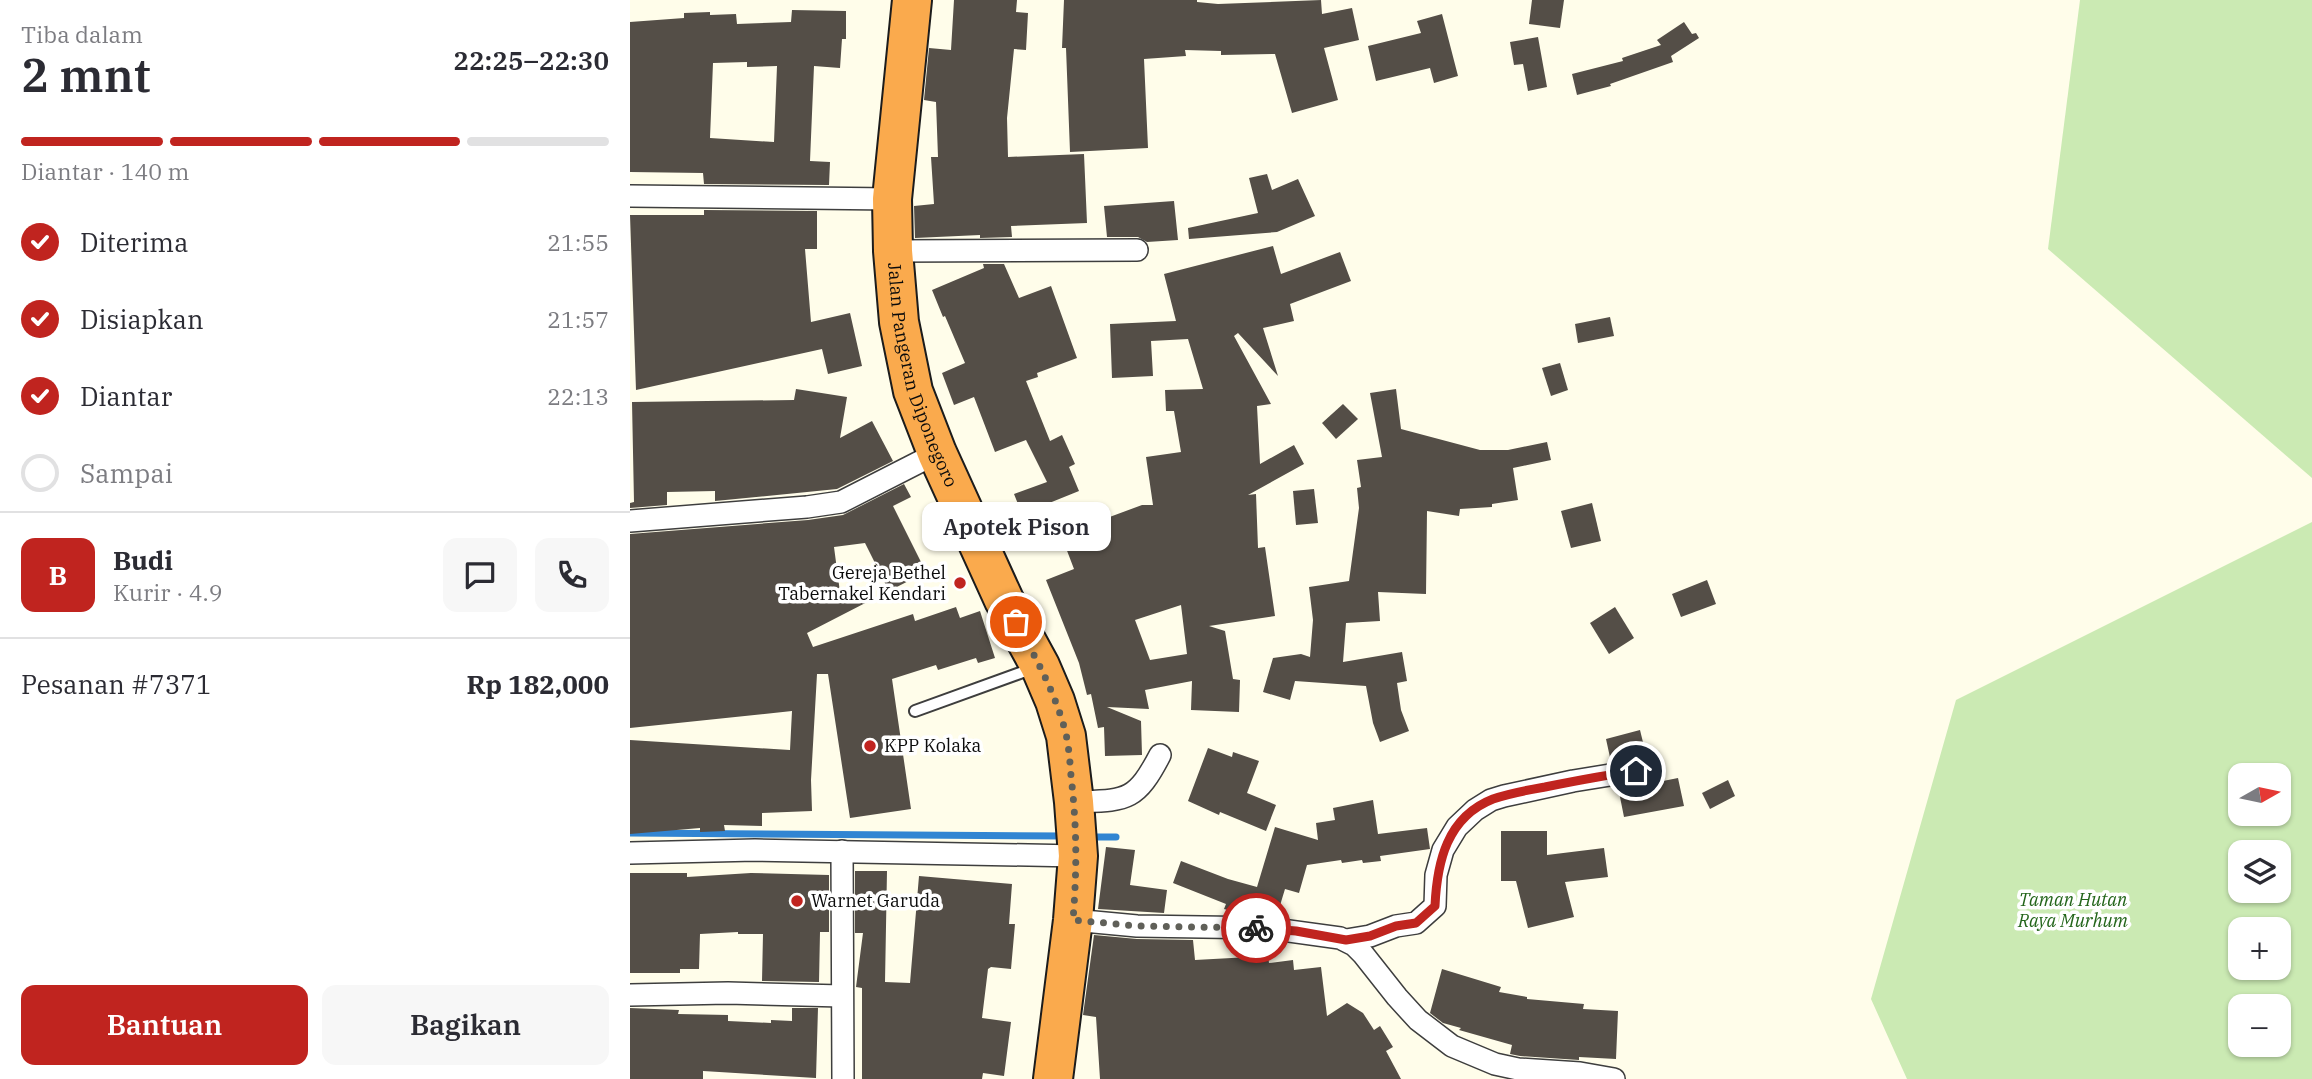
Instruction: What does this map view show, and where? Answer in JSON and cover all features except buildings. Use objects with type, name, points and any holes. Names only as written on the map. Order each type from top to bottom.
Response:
[{"type":"highway","name":"Jalan Pangeran Diponegoro","points":[[912,0],[892,199],[899,322],[913,391],[937,453],[1003,600],[1040,666],[1066,736],[1076,832],[1073,920],[1053,1079]]},
{"type":"street","points":[[630,196],[892,199]]},
{"type":"street","points":[[893,251],[1137,250]]},
{"type":"street","points":[[630,521],[841,502],[937,453]]},
{"type":"street","points":[[630,853],[842,851],[1076,832],[1114,800],[1136,792],[1160,755]]},
{"type":"street","points":[[1073,920],[1137,926],[1268,928],[1346,940],[1370,936],[1396,926],[1416,923],[1435,906],[1437,875],[1443,850],[1457,827],[1475,810],[1491,800],[1573,781],[1636,771]]},
{"type":"street","points":[[842,851],[843,1079]]},
{"type":"street","points":[[1346,940],[1363,954],[1418,1020],[1452,1046],[1495,1064],[1518,1069],[1580,1073],[1614,1079]]},
{"type":"street","points":[[630,995],[728,993],[842,996]]},
{"type":"lane","points":[[915,711],[1040,666]]},
{"type":"green space","points":[[2080,0],[2312,0],[2312,478],[2048,249]]},
{"type":"green space","name":"Taman Hutan Raya Murhum","points":[[2312,522],[2312,1079],[1907,1079],[1871,999],[1956,700]]},
{"type":"waterway","points":[[630,833],[1067,836]]},
{"type":"waterway","points":[[1089,837],[1116,837]]},
{"type":"way so far","points":[[1016,622],[1040,666],[1066,736],[1078,856],[1073,920],[1137,926],[1256,928]]},
{"type":"place","name":"Gereja Bethel Tabernakel Kendari","points":[[960,583]]},
{"type":"place","name":"Apotek Pison","points":[[1016,622]]},
{"type":"place","name":"KPP Kolaka","points":[[870,746]]},
{"type":"place","name":"Warnet Garuda","points":[[797,901]]},
{"type":"route","points":[[1256,928],[1296,931],[1346,940],[1416,923],[1435,906],[1437,875],[1443,850],[1457,827],[1475,810],[1491,800],[1532,789],[1636,771]]}]
